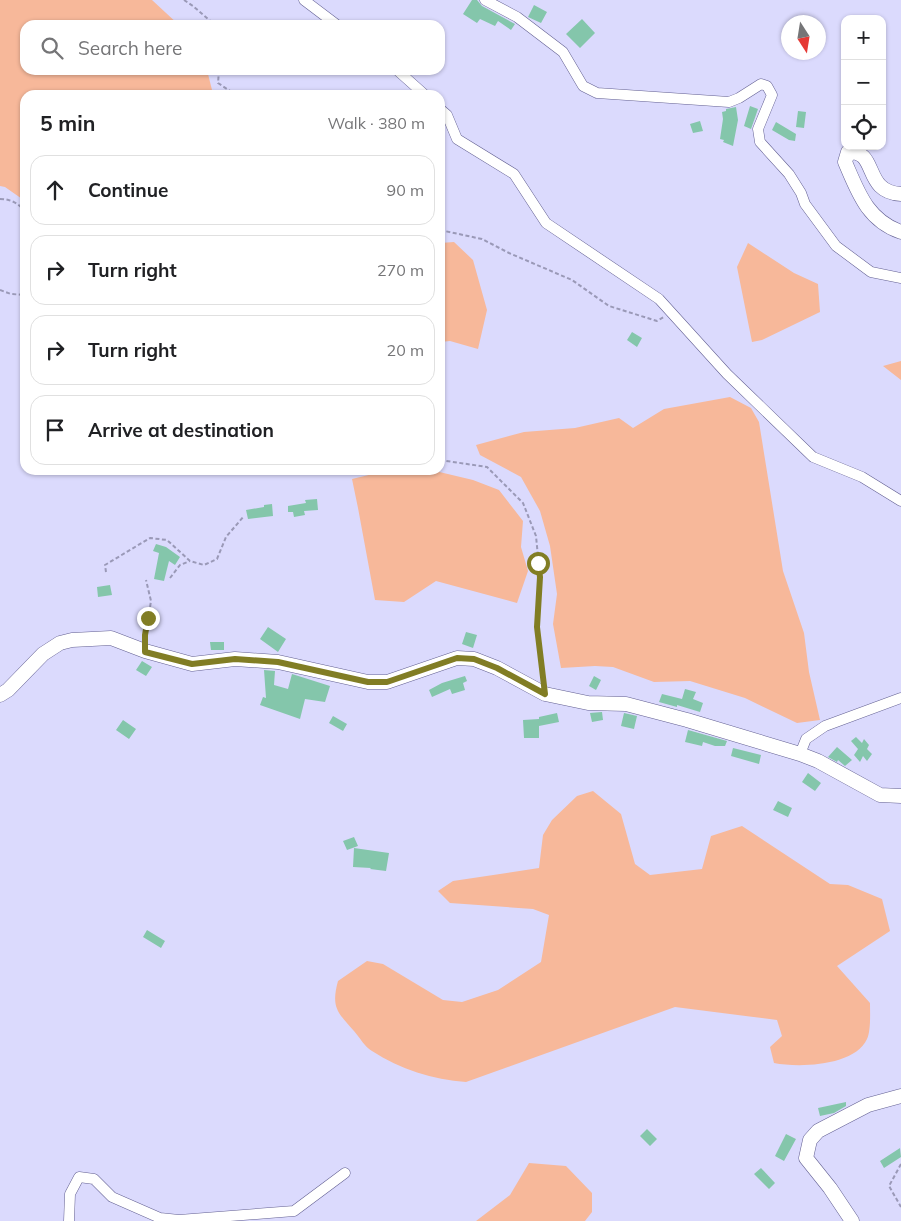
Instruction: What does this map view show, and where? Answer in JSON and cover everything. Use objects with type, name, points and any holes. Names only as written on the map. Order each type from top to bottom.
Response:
[{"type":"main road","points":[[901,194],[890,194],[878,185],[867,159],[855,152],[848,152],[845,162],[872,215],[901,232]]},
{"type":"main road","points":[[0,695],[8,690],[43,654],[60,643],[72,640],[111,638],[145,652],[192,664],[235,659],[278,662],[368,682],[387,682],[457,658],[474,659],[497,668],[545,694],[588,703],[626,704],[687,720],[800,754],[818,761],[860,786],[880,795],[901,796]]},
{"type":"main road","points":[[852,1221],[830,1188],[806,1158],[810,1140],[818,1131],[848,1114],[868,1105],[901,1096]]},
{"type":"street","points":[[304,0],[330,20]]},
{"type":"street","points":[[485,0],[517,17],[563,52],[583,86],[597,94],[729,102],[761,84],[767,86],[772,95],[758,129],[760,142],[789,174],[801,193],[805,204],[836,246],[871,272],[901,278]]},
{"type":"street","points":[[403,75],[419,90]]},
{"type":"street","points":[[445,113],[457,139],[514,174],[546,223],[659,299],[727,374],[813,457],[862,477],[901,501]]},
{"type":"street","points":[[800,754],[806,739],[825,726],[901,698]]},
{"type":"street","points":[[68,1221],[70,1194],[79,1177],[94,1179],[112,1198],[167,1220],[179,1220],[294,1211],[345,1173]]},
{"type":"path","points":[[184,0],[208,20]]},
{"type":"path","points":[[219,75],[218,83],[228,90]]},
{"type":"path","points":[[0,199],[9,199],[20,207]]},
{"type":"path","points":[[445,231],[482,240],[572,280],[608,306],[657,320],[672,314]]},
{"type":"path","points":[[0,290],[20,295]]},
{"type":"path","points":[[445,461],[487,467],[523,503],[536,536],[540,577],[537,627],[545,694]]},
{"type":"path","points":[[106,572],[105,565],[150,538],[167,540],[190,561],[204,565],[217,559],[226,537],[244,516]]},
{"type":"path","points":[[170,578],[180,565],[190,561]]},
{"type":"path","points":[[145,652],[145,635],[151,601],[146,580]]},
{"type":"path","points":[[901,1164],[889,1186],[901,1207]]},
{"type":"shaded area","points":[[0,0],[152,0],[174,20],[20,20],[20,75],[208,75],[212,90],[20,90],[20,198],[5,187],[0,186]]},
{"type":"shaded area","points":[[454,242],[473,260],[487,310],[478,349],[450,341],[445,342],[445,243]]},
{"type":"shaded area","points":[[748,243],[794,273],[818,284],[820,312],[762,340],[752,342],[737,267]]},
{"type":"shaded area","points":[[901,361],[901,380],[883,366]]},
{"type":"shaded area","points":[[730,397],[751,408],[759,422],[783,571],[804,633],[809,672],[820,720],[797,723],[745,698],[690,681],[654,682],[613,667],[561,668],[553,624],[557,594],[550,546],[540,511],[521,477],[480,455],[476,445],[524,432],[575,428],[619,418],[633,428],[664,409]]},
{"type":"shaded area","points":[[445,473],[473,480],[499,490],[523,521],[521,547],[528,571],[517,603],[436,581],[404,602],[375,600],[352,479],[369,475],[445,475]]},
{"type":"shaded area","points":[[593,791],[621,814],[635,864],[650,875],[702,869],[711,836],[742,826],[830,884],[848,885],[882,899],[890,931],[837,966],[870,1003],[868,1036],[861,1048],[839,1060],[825,1063],[785,1065],[774,1063],[770,1047],[782,1036],[777,1020],[675,1007],[466,1082],[441,1079],[417,1073],[394,1063],[367,1047],[343,1019],[337,1009],[335,997],[338,981],[367,961],[383,964],[443,1000],[462,1002],[498,990],[541,962],[549,915],[533,909],[450,903],[438,891],[453,881],[539,868],[543,835],[552,820],[577,796]]},
{"type":"shaded area","points":[[529,1163],[566,1166],[592,1193],[592,1212],[585,1221],[476,1221],[510,1195]]},
{"type":"building","points":[[472,0],[477,0],[482,6],[515,24],[511,30],[498,21],[495,26],[480,19],[477,23],[463,14]]},
{"type":"building","points":[[534,5],[547,12],[541,23],[528,17]]},
{"type":"building","points":[[582,19],[595,33],[580,48],[566,34]]},
{"type":"building","points":[[750,106],[758,109],[751,129],[744,126]]},
{"type":"building","points":[[736,107],[738,120],[733,146],[720,139],[723,119],[722,112]]},
{"type":"building","points":[[798,111],[806,112],[804,128],[796,127]]},
{"type":"building","points":[[700,121],[703,131],[693,133],[690,124]]},
{"type":"building","points":[[776,122],[796,134],[795,141],[789,140],[772,130]]},
{"type":"building","points":[[632,332],[642,338],[637,347],[627,340]]},
{"type":"building","points":[[317,499],[318,510],[304,511],[305,515],[294,517],[293,512],[288,512],[288,506],[306,503],[305,500]]},
{"type":"building","points":[[272,504],[273,516],[248,519],[246,510]]},
{"type":"building","points":[[156,544],[166,547],[180,557],[175,565],[169,561],[164,581],[154,579],[159,553],[153,551]]},
{"type":"building","points":[[110,585],[112,595],[98,597],[97,587]]},
{"type":"building","points":[[268,627],[286,639],[278,652],[260,639]]},
{"type":"building","points":[[466,632],[477,635],[473,648],[462,644]]},
{"type":"building","points":[[210,642],[224,642],[224,650],[211,650]]},
{"type":"building","points":[[142,661],[152,667],[146,676],[136,670]]},
{"type":"building","points":[[264,670],[275,671],[274,685],[288,689],[292,674],[330,686],[325,702],[305,699],[300,719],[260,705],[263,697],[266,698]]},
{"type":"building","points":[[465,676],[467,681],[463,683],[465,690],[452,694],[450,689],[432,697],[429,690],[442,683]]},
{"type":"building","points":[[594,676],[601,680],[596,690],[589,686]]},
{"type":"building","points":[[685,689],[696,692],[693,699],[703,703],[700,712],[659,702],[662,694],[682,699]]},
{"type":"building","points":[[602,712],[603,720],[592,722],[590,713]]},
{"type":"building","points":[[557,713],[559,722],[539,726],[539,738],[524,738],[523,720],[539,719],[539,717]]},
{"type":"building","points":[[624,713],[637,716],[634,729],[621,726]]},
{"type":"building","points":[[333,716],[347,724],[343,731],[329,723]]},
{"type":"building","points":[[123,720],[136,729],[129,739],[116,730]]},
{"type":"building","points":[[688,730],[727,741],[725,746],[715,746],[703,742],[702,746],[685,742]]},
{"type":"building","points":[[856,737],[862,743],[864,739],[869,745],[867,749],[872,754],[867,761],[863,756],[860,762],[854,755],[858,749],[851,741]]},
{"type":"building","points":[[837,747],[852,760],[845,766],[838,760],[837,762],[828,757]]},
{"type":"building","points":[[733,748],[761,755],[759,764],[731,756]]},
{"type":"building","points":[[808,773],[821,783],[815,791],[802,782]]},
{"type":"building","points":[[778,801],[792,808],[788,817],[773,810]]},
{"type":"building","points":[[354,837],[358,846],[347,850],[343,841]]},
{"type":"building","points":[[354,848],[389,853],[386,871],[353,867]]},
{"type":"building","points":[[147,930],[165,941],[161,948],[143,937]]},
{"type":"building","points":[[846,1102],[846,1106],[834,1113],[820,1116],[818,1108]]},
{"type":"building","points":[[647,1129],[657,1139],[650,1146],[640,1136]]},
{"type":"building","points":[[786,1134],[796,1139],[784,1161],[775,1156]]},
{"type":"building","points":[[900,1148],[901,1157],[884,1168],[880,1161]]},
{"type":"building","points":[[761,1168],[775,1183],[769,1189],[754,1174]]},
{"type":"route","points":[[148,618],[145,652],[192,664],[235,659],[278,662],[368,682],[387,682],[457,658],[474,659],[497,668],[545,694],[537,627],[540,577],[538,563]]}]
